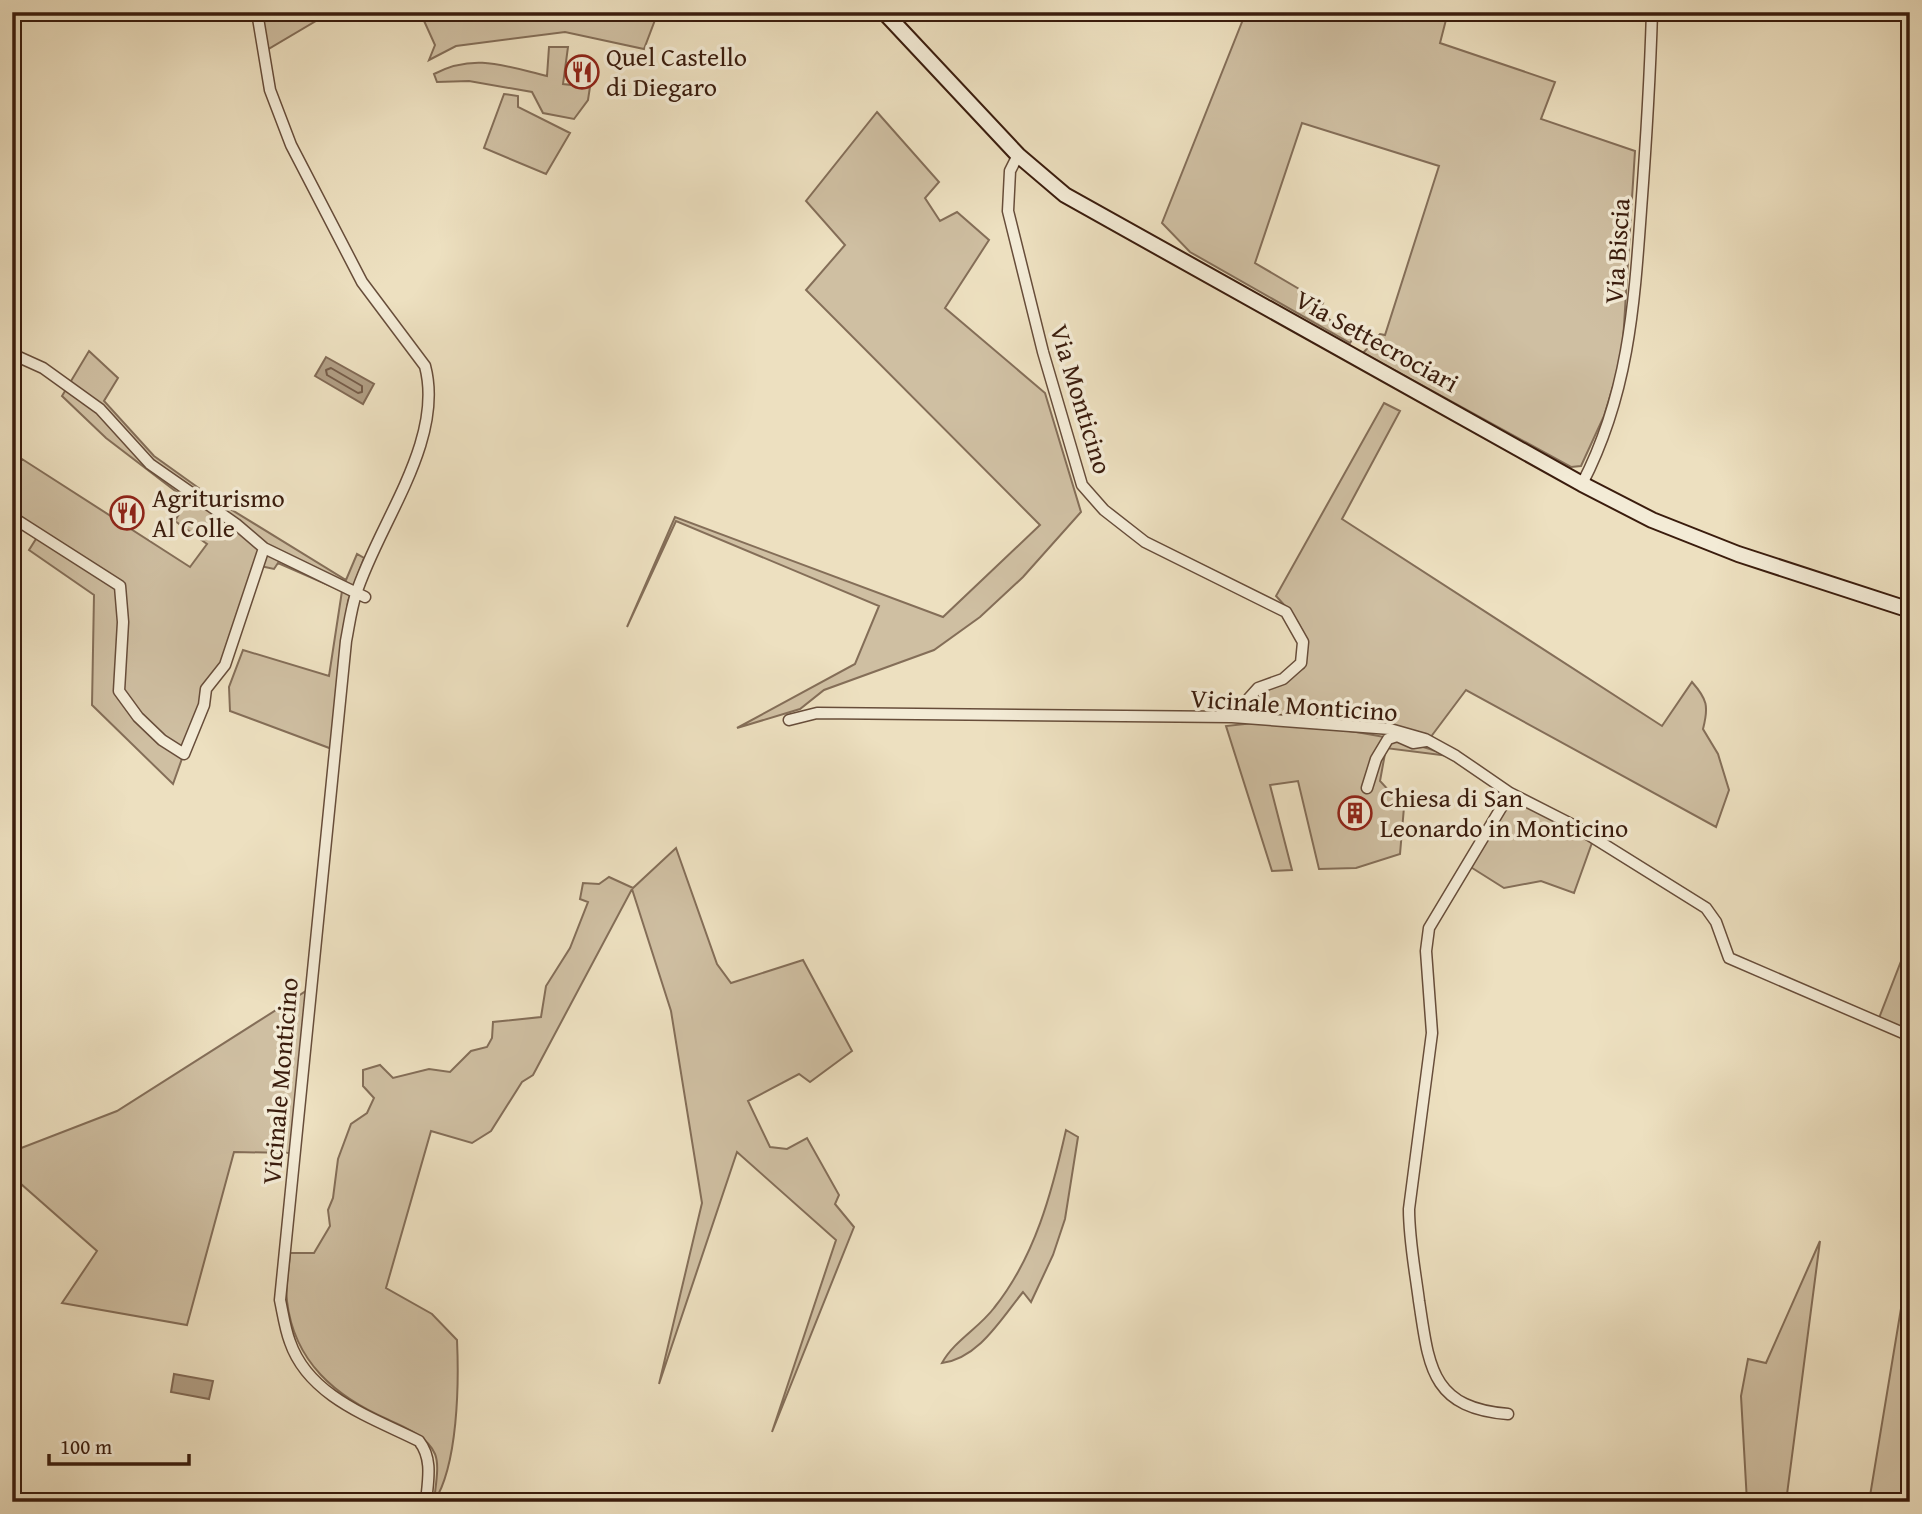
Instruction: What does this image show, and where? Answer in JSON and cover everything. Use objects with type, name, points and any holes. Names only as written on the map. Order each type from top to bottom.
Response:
[{"type":"main road","name":"Via Settecrociari","points":[[884,12],[1018,155],[1065,195],[1582,484],[1652,520],[1738,554],[1910,610]]},
{"type":"street","name":"Vicinale Monticino","points":[[257,12],[270,90],[291,145],[335,235],[362,282],[425,366],[429,382],[428,409],[412,468],[360,596],[346,641],[280,1300],[290,1344],[316,1383],[340,1403],[419,1441],[425,1449],[429,1460],[426,1502]]},
{"type":"street","name":"Via Biscia","points":[[1582,484],[1611,416],[1632,330],[1650,91],[1652,12]]},
{"type":"street","name":"Via Monticino","points":[[1018,155],[1010,171],[1009,211],[1043,352],[1082,485],[1104,510],[1145,542],[1286,612],[1303,642],[1301,663],[1283,679],[1258,688],[1232,717]]},
{"type":"street","points":[[12,354],[43,368],[100,409],[149,464],[236,524],[264,548],[360,596]]},
{"type":"street","points":[[12,517],[120,586],[123,622],[119,691],[138,717],[162,740],[184,754],[204,705],[206,689],[225,665],[264,548]]},
{"type":"street","name":"Vicinale Monticino","points":[[789,720],[817,713],[1232,717],[1391,729],[1427,740],[1456,756],[1510,793],[1573,825],[1706,908],[1716,922],[1729,958],[1910,1036]]},
{"type":"street","points":[[1367,788],[1376,759],[1388,739],[1397,736],[1413,743],[1427,740]]},
{"type":"street","points":[[1508,1414],[1464,1406],[1449,1394],[1430,1367],[1409,1232],[1409,1209],[1432,1033],[1426,951],[1429,928],[1510,793]]},
{"type":"shaded area","points":[[261,12],[331,12],[265,51]]},
{"type":"shaded area","points":[[420,12],[658,12],[644,49],[565,32],[456,46],[429,60],[435,45]]},
{"type":"shaded area","points":[[1246,12],[1448,12],[1440,43],[1555,82],[1541,119],[1635,151],[1622,357],[1604,416],[1581,466],[1571,467],[1363,353],[1380,334],[1385,335],[1439,166],[1302,123],[1255,263],[1323,303],[1317,313],[1356,334],[1350,343],[1190,252],[1162,223]]},
{"type":"shaded area","points":[[549,47],[568,47],[563,84],[590,87],[588,100],[574,119],[543,113],[532,92],[469,81],[437,82],[434,74],[463,64],[490,63],[547,76]]},
{"type":"shaded area","points":[[504,94],[518,96],[518,107],[570,133],[546,174],[484,148]]},
{"type":"shaded area","points":[[877,112],[939,182],[925,198],[940,221],[957,212],[989,240],[945,308],[1045,393],[1081,512],[1023,577],[980,617],[934,650],[824,690],[800,709],[737,728],[855,664],[879,606],[676,521],[627,627],[675,517],[943,617],[1040,525],[806,290],[845,245],[806,201]]},
{"type":"shaded area","points":[[89,351],[118,378],[104,401],[154,456],[214,499],[346,580],[357,554],[364,558],[348,601],[332,749],[230,711],[229,687],[243,650],[329,676],[342,591],[278,563],[274,569],[260,566],[220,667],[203,685],[201,705],[173,784],[92,705],[94,595],[29,550],[41,531],[12,512],[12,474],[22,459],[190,567],[207,544],[175,521],[187,500],[106,438],[62,396]]},
{"type":"shaded area","points":[[1384,403],[1400,411],[1342,519],[1662,726],[1692,682],[1705,703],[1703,729],[1718,754],[1729,790],[1716,827],[1466,690],[1430,738],[1354,720],[1239,715],[1259,692],[1278,685],[1304,668],[1305,645],[1301,628],[1276,596]]},
{"type":"shaded area","points":[[1254,723],[1377,735],[1449,756],[1386,748],[1380,781],[1404,807],[1400,854],[1356,868],[1319,869],[1298,781],[1270,785],[1292,870],[1272,871],[1226,726]]},
{"type":"shaded area","points":[[1507,792],[1593,840],[1574,893],[1541,881],[1504,888],[1469,866]]},
{"type":"shaded area","points":[[676,848],[717,964],[731,983],[803,960],[852,1051],[810,1082],[799,1074],[748,1101],[770,1147],[787,1149],[807,1138],[839,1195],[835,1204],[854,1227],[772,1432],[836,1240],[737,1152],[659,1384],[702,1203],[671,1011],[632,889],[533,1075],[522,1082],[491,1131],[472,1143],[431,1131],[386,1288],[432,1314],[457,1340],[457,1401],[452,1446],[442,1486],[434,1502],[437,1465],[435,1454],[427,1442],[409,1429],[370,1411],[335,1388],[308,1359],[298,1342],[287,1301],[290,1253],[314,1253],[330,1226],[328,1210],[333,1198],[338,1159],[351,1124],[367,1113],[374,1098],[363,1086],[363,1070],[380,1065],[393,1078],[429,1069],[450,1072],[471,1051],[487,1047],[492,1038],[493,1022],[541,1017],[546,986],[570,948],[588,902],[580,899],[583,883],[599,884],[609,877],[633,888]]},
{"type":"shaded area","points":[[1910,938],[1910,1031],[1879,1018]]},
{"type":"shaded area","points":[[306,991],[291,1153],[234,1152],[187,1325],[62,1303],[97,1251],[12,1176],[16,1150],[117,1111]]},
{"type":"shaded area","points":[[1066,1130],[1078,1137],[1065,1219],[1053,1255],[1031,1302],[1023,1292],[978,1345],[955,1360],[942,1363],[953,1348],[994,1308],[1021,1267],[1048,1200]]},
{"type":"shaded area","points":[[1820,1241],[1786,1502],[1747,1502],[1741,1396],[1748,1359],[1766,1363]]},
{"type":"shaded area","points":[[1910,1254],[1910,1502],[1869,1502]]},
{"type":"water","points":[[326,357],[374,384],[363,404],[315,376]]},
{"type":"water","points":[[174,1374],[213,1381],[209,1399],[171,1392]]},
{"type":"place","name":"Quel Castello di Diegaro","points":[[582,72]]},
{"type":"place","name":"Agriturismo Al Colle","points":[[127,513]]},
{"type":"place","name":"Chiesa di San Leonardo in Monticino","points":[[1355,813]]}]
